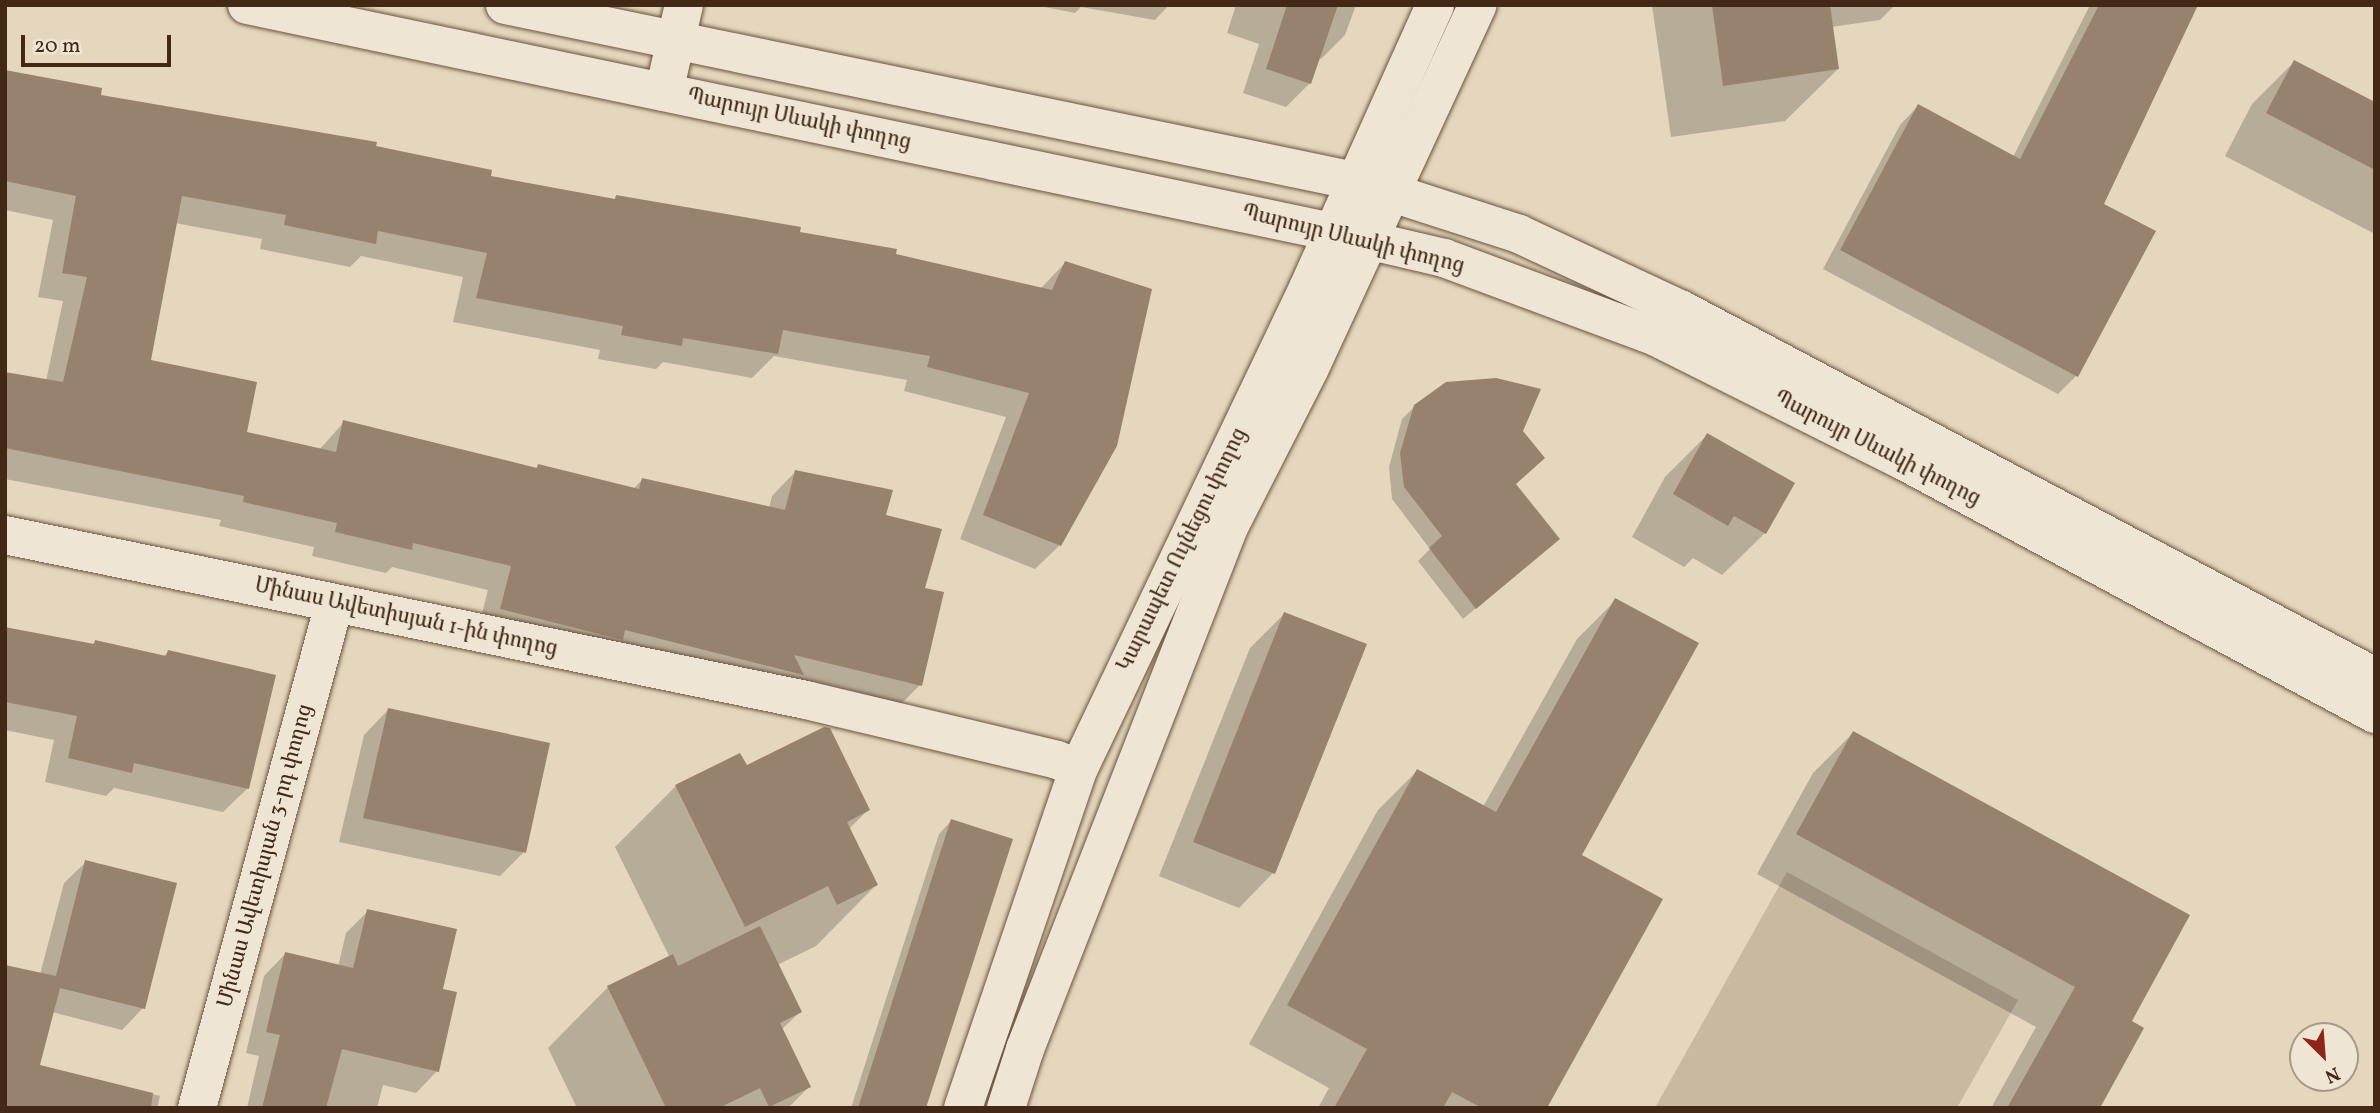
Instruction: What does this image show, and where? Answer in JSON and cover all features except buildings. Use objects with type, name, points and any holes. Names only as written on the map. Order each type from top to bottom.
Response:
[{"type":"street","name":"Պարույր Սևակի փողոց","points":[[247,5],[1333,232],[1444,258],[1654,336],[1902,460],[2375,714]]},
{"type":"street","name":"Պարույր Սևակի փողոց","points":[[505,5],[680,23],[1355,181],[1393,191],[1519,234],[1682,310],[2375,677]]},
{"type":"street","name":"Կարապետ Ուլնեցու փողոց","points":[[963,1108],[1079,768],[1333,232],[1435,5]]},
{"type":"street","name":"Կարապետ Ուլնեցու փողոց","points":[[1006,1108],[1030,1037],[1229,527],[1309,370],[1478,5]]},
{"type":"street","points":[[664,92],[680,23]]},
{"type":"street","name":"Մինաս Ավետիսյան 1-ին փողոց","points":[[5,534],[806,700],[1057,760],[1079,768]]},
{"type":"street","name":"Մինաս Ավետիսյան 3-րդ փողոց","points":[[197,1108],[334,604]]},
{"type":"shaded area","points":[[1787,872],[2018,1000],[1957,1108],[1655,1108]]}]
